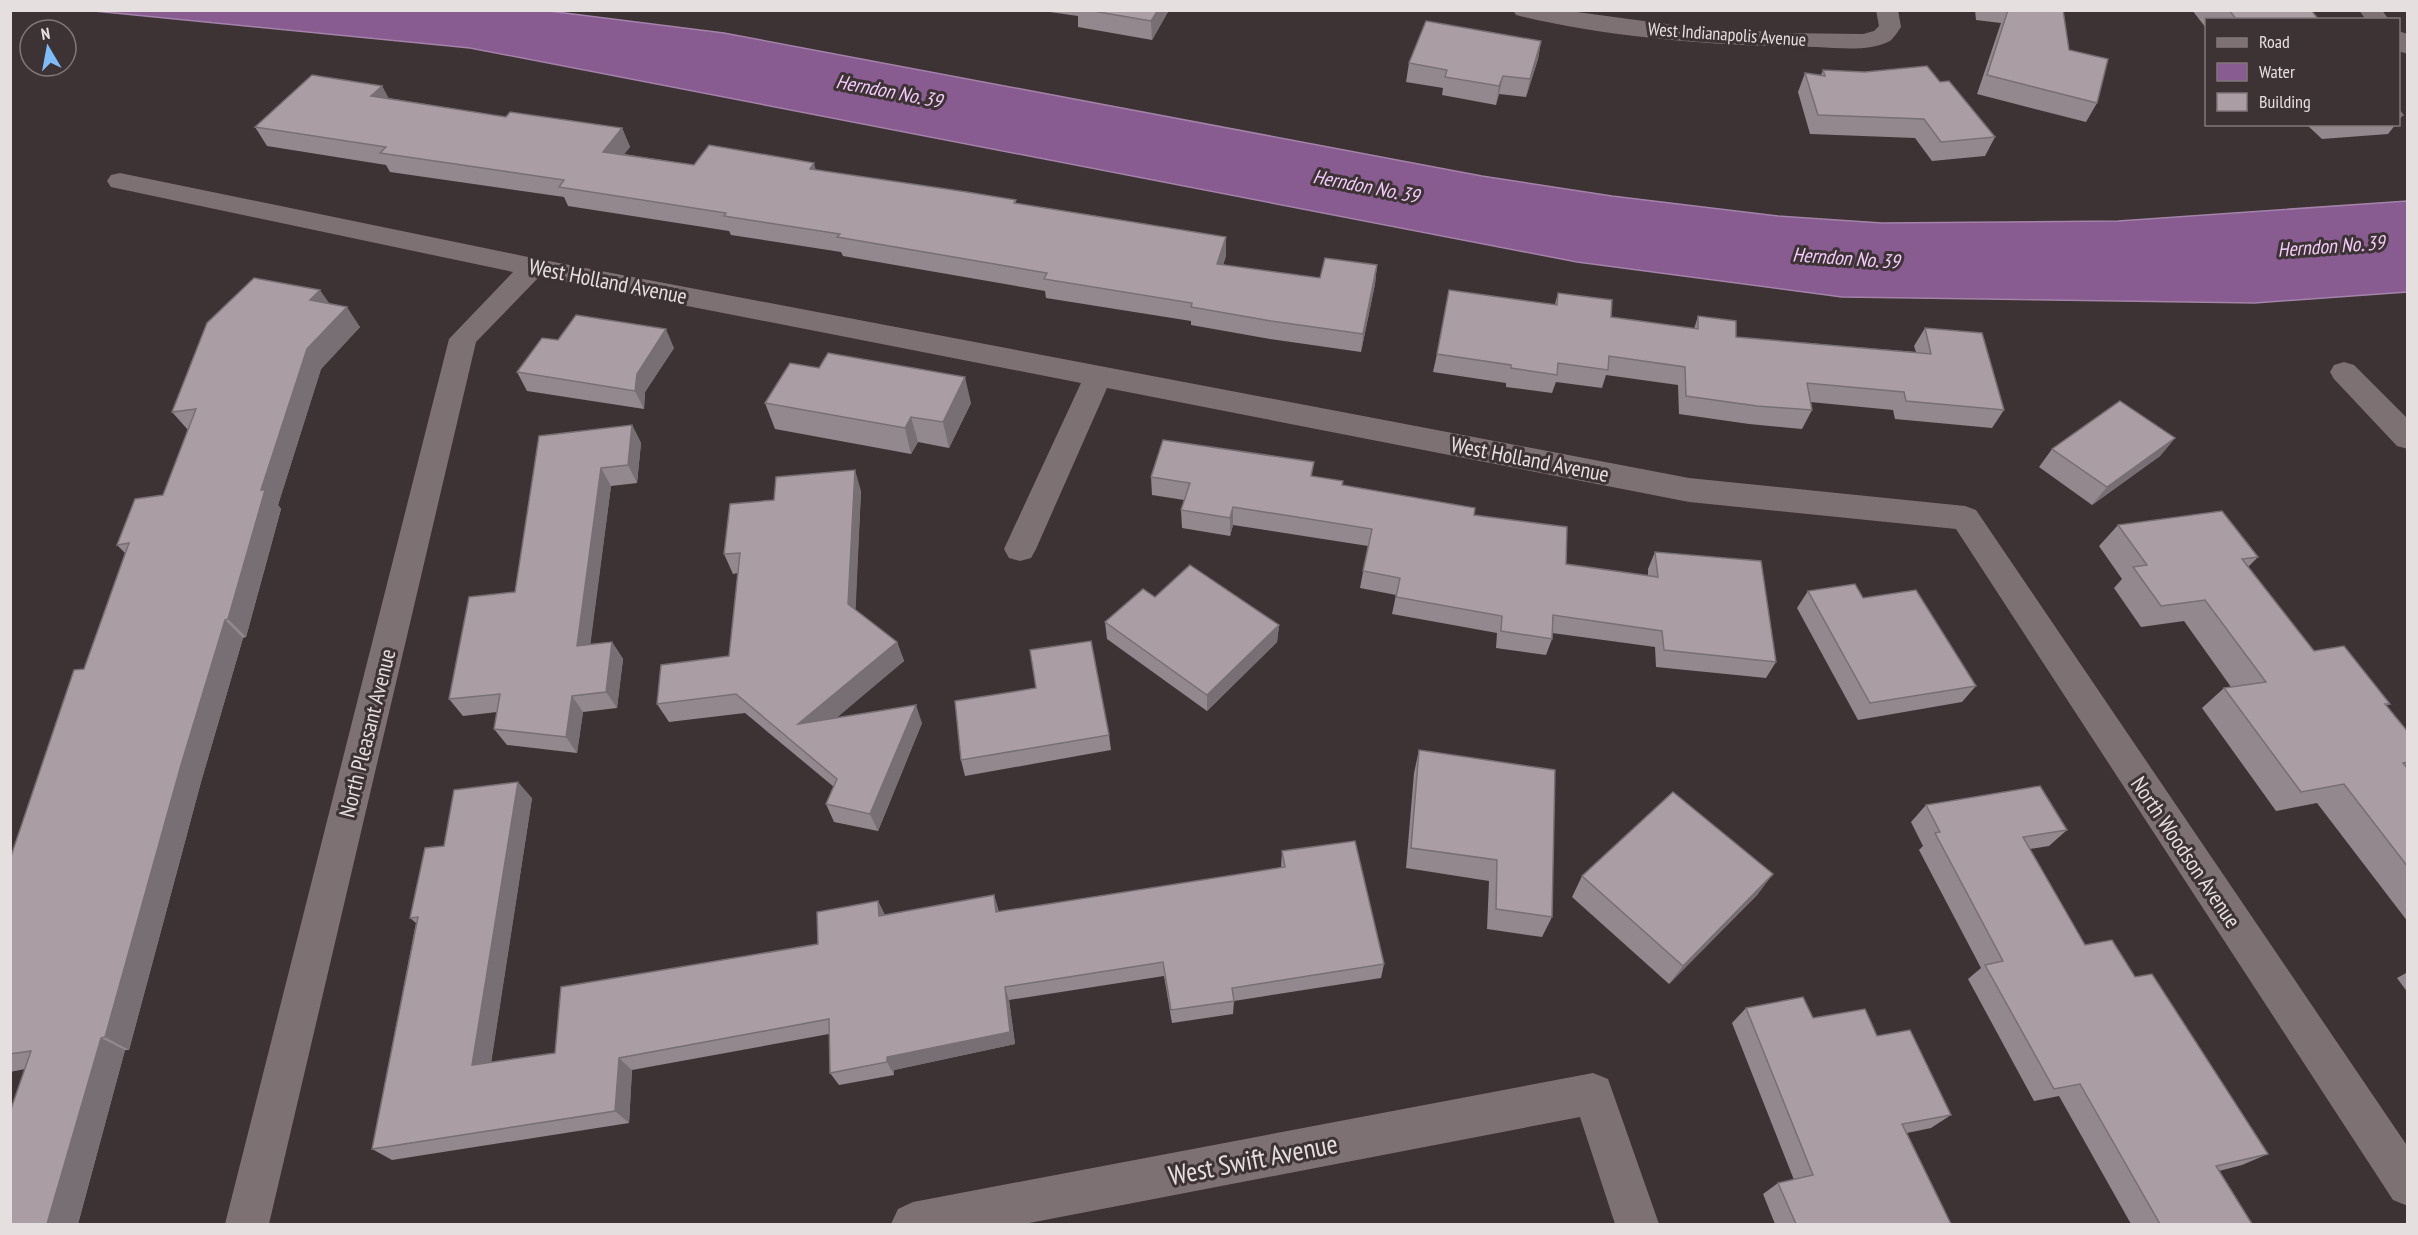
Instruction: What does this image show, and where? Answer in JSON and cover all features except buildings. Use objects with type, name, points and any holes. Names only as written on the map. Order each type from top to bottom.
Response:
[{"type":"street","name":"West Indianapolis Avenue","points":[[1524,10],[1582,21],[1682,33],[1782,40],[1863,41],[1882,36],[1888,19]]},
{"type":"street","name":"West Holland Avenue","points":[[120,182],[533,267],[1689,490],[1965,518]]},
{"type":"street","name":"North Pleasant Avenue","points":[[247,1224],[463,339],[533,267]]},
{"type":"street","points":[[2344,372],[2408,438]]},
{"type":"street","points":[[1020,549],[1098,376]]},
{"type":"street","name":"North Woodson Avenue","points":[[1965,518],[2408,1185]]},
{"type":"street","name":"West Swift Avenue","points":[[913,1224],[1593,1094],[1637,1224]]},
{"type":"water","name":"Herndon No. 39","points":[[541,10],[724,33],[1482,176],[1612,196],[1778,216],[1882,223],[2118,221],[2407,201],[2407,292],[2255,303],[1842,297],[1577,262],[470,48],[94,11]]}]
